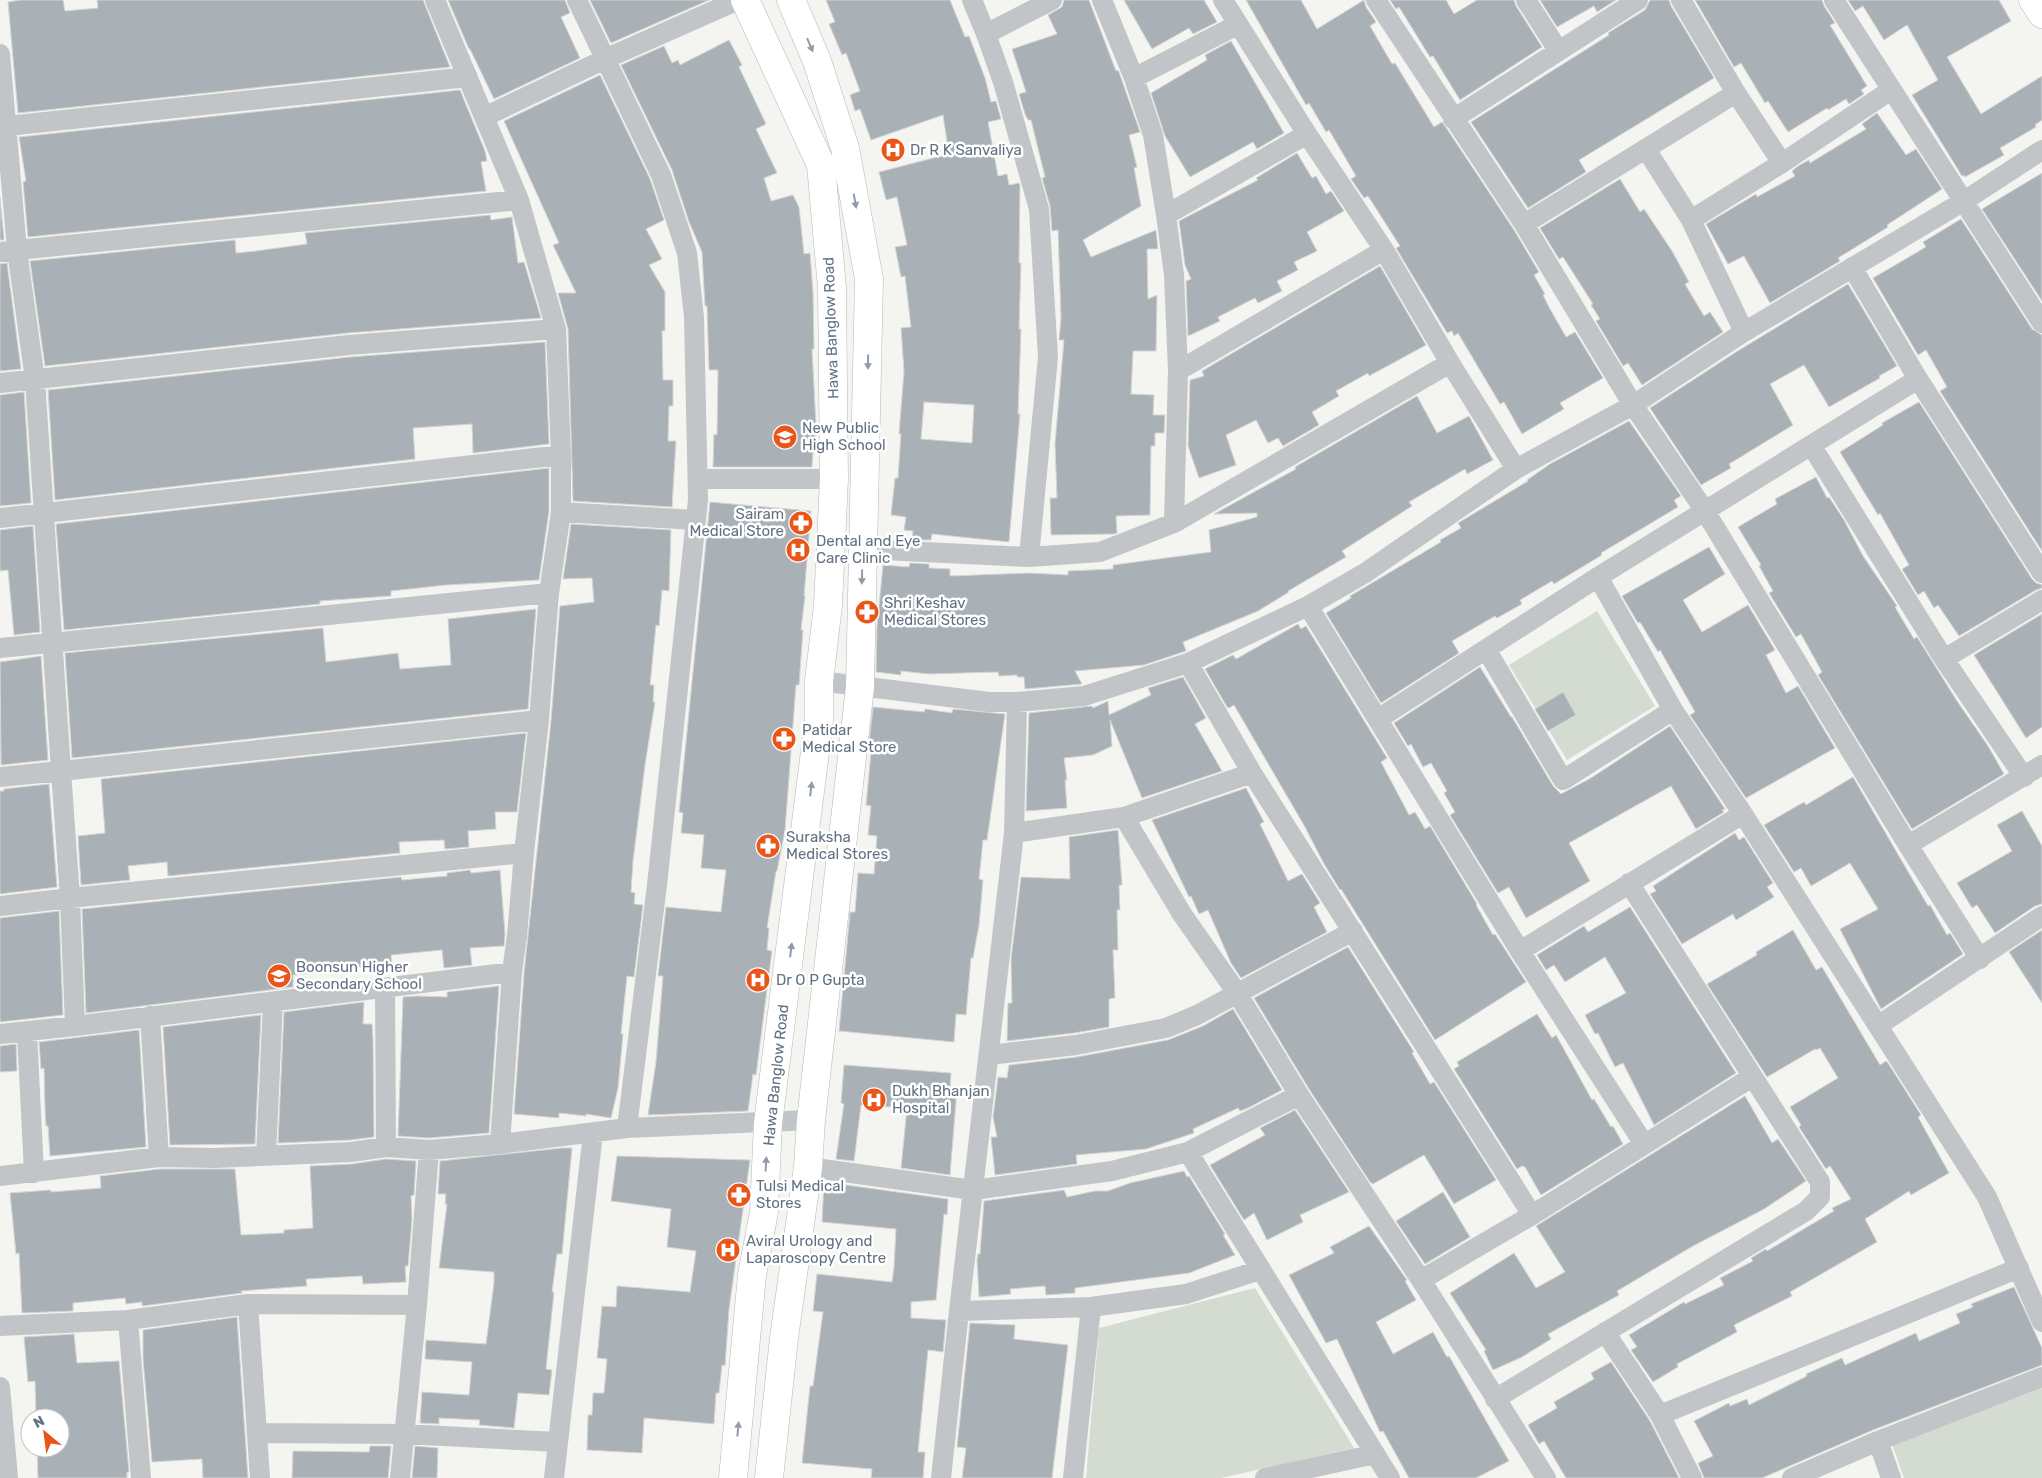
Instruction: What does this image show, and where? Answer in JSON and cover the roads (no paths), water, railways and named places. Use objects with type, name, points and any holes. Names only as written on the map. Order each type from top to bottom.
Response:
[{"type":"street","points":[[435,0],[519,200],[556,329],[561,454],[561,512],[549,593],[539,720],[512,972],[500,1144]]},
{"type":"street","points":[[577,0],[661,175],[688,253],[694,317],[698,479],[696,520],[658,875],[628,1128]]},
{"type":"street","points":[[484,117],[605,59],[738,0]]},
{"type":"street","name":"Hawa Banglow Road","points":[[733,1478],[752,1275],[764,1212],[768,1123],[819,720],[819,682],[828,605],[834,480],[832,288],[821,165],[745,0]]},
{"type":"street","points":[[769,1478],[784,1338],[808,1167],[860,686],[868,363],[869,279],[845,148],[817,61],[791,0]]},
{"type":"street","points":[[972,0],[1003,82],[1039,209],[1048,357],[1028,558]]},
{"type":"street","points":[[986,34],[1052,0]]},
{"type":"street","points":[[1102,0],[1134,78],[1153,135],[1166,215],[1174,275],[1178,371],[1174,523]]},
{"type":"street","points":[[1222,0],[1307,134],[1384,250],[1450,363],[1516,469]]},
{"type":"street","points":[[1376,0],[1524,224],[1634,405],[1705,511],[1980,959]]},
{"type":"street","points":[[1526,0],[1558,50]]},
{"type":"street","points":[[1453,119],[1638,0]]},
{"type":"street","points":[[1682,0],[1736,93],[1782,163]]},
{"type":"street","points":[[1834,0],[2042,323]]},
{"type":"street","points":[[2033,0],[2042,14]]},
{"type":"street","points":[[1134,78],[1237,25]]},
{"type":"street","points":[[0,54],[7,126],[8,251],[35,380],[70,898],[75,1026]]},
{"type":"street","points":[[7,126],[468,77]]},
{"type":"street","points":[[1691,220],[1782,163],[1891,90]]},
{"type":"street","points":[[1524,224],[1736,93]]},
{"type":"street","points":[[1166,215],[1307,134]]},
{"type":"street","points":[[1646,149],[1691,220],[1744,332]]},
{"type":"street","points":[[819,682],[989,702],[1017,702],[1084,696],[1188,663],[1308,606],[1364,573],[1516,469],[1634,405],[1744,332],[1964,201],[2042,150]]},
{"type":"street","points":[[8,251],[519,200]]},
{"type":"street","points":[[1178,371],[1384,250]]},
{"type":"street","points":[[1852,267],[1918,379],[2042,573]]},
{"type":"street","points":[[0,383],[349,345],[556,329]]},
{"type":"street","points":[[862,549],[1028,558],[1100,552],[1174,523],[1450,363]]},
{"type":"street","points":[[1378,719],[1598,577],[1918,379]]},
{"type":"street","points":[[1810,445],[1944,659],[2024,777]]},
{"type":"street","points":[[0,518],[561,454]]},
{"type":"street","points":[[698,479],[834,480]]},
{"type":"street","points":[[561,512],[696,520]]},
{"type":"street","points":[[1598,577],[1673,710],[1743,814],[1987,1197],[2042,1322]]},
{"type":"street","points":[[0,648],[549,593]]},
{"type":"street","points":[[1944,659],[2042,600]]},
{"type":"street","points":[[1308,606],[1520,951],[1644,1144]]},
{"type":"street","points":[[1486,649],[1563,780],[1673,710]]},
{"type":"street","points":[[1188,663],[1252,773],[1532,1215]]},
{"type":"street","points":[[941,1478],[958,1311],[1014,833],[1017,702]]},
{"type":"street","points":[[0,778],[539,720]]},
{"type":"street","points":[[1908,844],[2042,765]]},
{"type":"street","points":[[1014,833],[1124,817],[1252,773]]},
{"type":"street","points":[[1520,951],[1743,814]]},
{"type":"street","points":[[1124,817],[1182,914],[1237,993],[1299,1095],[1421,1280],[1546,1478]]},
{"type":"street","points":[[0,906],[524,853]]},
{"type":"street","points":[[1495,1399],[1806,1211],[1820,1197],[1820,1182],[1629,883]]},
{"type":"street","points":[[1879,1025],[2042,916]]},
{"type":"street","points":[[989,1055],[1076,1045],[1166,1028],[1197,1015],[1353,932]]},
{"type":"street","points":[[0,1034],[27,1033],[150,1016],[512,972]]},
{"type":"street","points":[[385,988],[386,1147]]},
{"type":"street","points":[[266,1156],[273,1002]]},
{"type":"street","points":[[150,1016],[159,1157]]},
{"type":"street","points":[[27,1033],[34,1172]]},
{"type":"street","points":[[1421,1280],[1532,1215],[1752,1076]]},
{"type":"street","points":[[808,1167],[973,1190],[1112,1171],[1188,1152],[1299,1095]]},
{"type":"street","points":[[0,1176],[159,1157],[215,1158],[266,1156],[351,1152],[386,1147],[429,1150],[500,1144],[628,1128],[812,1120]]},
{"type":"street","points":[[554,1478],[593,1133]]},
{"type":"street","points":[[400,1478],[417,1305],[429,1150]]},
{"type":"street","points":[[1188,1152],[1390,1478]]},
{"type":"street","points":[[1660,1415],[2019,1268]]},
{"type":"street","points":[[958,1311],[1091,1307],[1186,1294],[1260,1270]]},
{"type":"street","points":[[0,1326],[128,1320],[248,1304],[417,1305]]},
{"type":"street","points":[[248,1304],[260,1478]]},
{"type":"street","points":[[1072,1478],[1091,1307]]},
{"type":"street","points":[[128,1320],[141,1478]]},
{"type":"street","points":[[1605,1332],[1660,1415],[1692,1478]]},
{"type":"street","points":[[1792,1478],[1878,1441],[2042,1377]]},
{"type":"street","points":[[0,1387],[8,1478]]},
{"type":"street","points":[[258,1432],[404,1434],[558,1442]]},
{"type":"street","points":[[1878,1441],[1892,1478]]},
{"type":"street","points":[[1265,1478],[1375,1454]]},
{"type":"place","name":"Dr R K Sanvaliya","points":[[893,150]]},
{"type":"place","name":"New Public High School","points":[[785,437]]},
{"type":"place","name":"Sairam Medical Store","points":[[801,523]]},
{"type":"place","name":"Dental and Eye Care Clinic","points":[[798,550]]},
{"type":"place","name":"Shri Keshav Medical Stores","points":[[867,612]]},
{"type":"place","name":"Patidar Medical Store","points":[[784,739]]},
{"type":"place","name":"Suraksha Medical Stores","points":[[768,846]]},
{"type":"place","name":"Boonsun Higher Secondary School","points":[[279,976]]},
{"type":"place","name":"Dr O P Gupta","points":[[758,980]]},
{"type":"place","name":"Dukh Bhanjan Hospital","points":[[874,1100]]},
{"type":"place","name":"Tulsi Medical Stores","points":[[739,1195]]},
{"type":"place","name":"Aviral Urology and Laparoscopy Centre","points":[[728,1250]]}]
